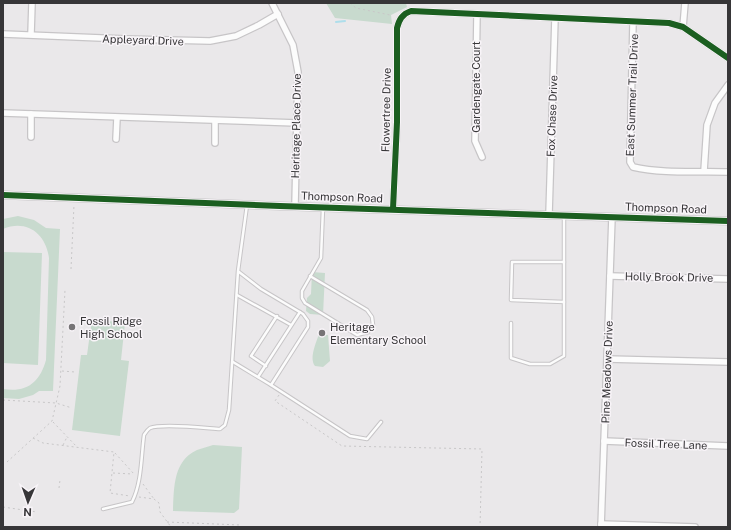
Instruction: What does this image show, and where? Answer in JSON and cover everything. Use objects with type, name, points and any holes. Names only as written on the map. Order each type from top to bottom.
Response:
[{"type":"street","points":[[31,34],[32,3]]},
{"type":"street","name":"Heritage Place Drive","points":[[272,3],[288,33],[293,45],[296,59],[298,81],[295,205]]},
{"type":"street","points":[[683,27],[684,3]]},
{"type":"street","name":"Flowertree Drive","points":[[393,209],[397,122],[397,28],[399,21],[405,13],[411,11],[476,14]]},
{"type":"street","name":"Appleyard Drive","points":[[3,34],[31,34],[126,40],[210,41],[236,36],[278,14]]},
{"type":"street","points":[[476,14],[669,23],[683,27],[728,58]]},
{"type":"street","name":"Gardengate Court","points":[[476,14],[476,141],[482,157]]},
{"type":"street","name":"Fox Chase Drive","points":[[549,214],[555,18]]},
{"type":"street","name":"East Summer Trail Drive","points":[[634,22],[630,162],[633,167],[642,169],[704,171]]},
{"type":"street","points":[[728,86],[715,103],[707,125],[704,171],[728,172]]},
{"type":"street","points":[[3,113],[297,123]]},
{"type":"street","points":[[31,114],[31,137]]},
{"type":"street","points":[[116,139],[117,118]]},
{"type":"street","points":[[215,121],[215,143]]},
{"type":"street","name":"Thompson Road","points":[[3,195],[728,221]]},
{"type":"street","name":"Pine Meadows Drive","points":[[601,526],[612,216]]},
{"type":"street","name":"Holly Brook Drive","points":[[610,276],[728,279]]},
{"type":"street","points":[[607,358],[728,362]]},
{"type":"street","name":"Fossil Tree Lane","points":[[604,441],[728,446]]},
{"type":"street","points":[[601,526],[695,527]]},
{"type":"lane","points":[[102,509],[132,502],[139,479],[144,435],[147,430],[152,427],[220,429],[225,425],[229,410],[238,271],[247,204]]},
{"type":"lane","points":[[310,276],[367,310],[372,316],[373,325],[368,332],[357,335],[305,303],[302,298],[302,291],[310,276],[321,258],[323,206]]},
{"type":"lane","points":[[511,323],[511,358],[530,364],[550,364],[564,356],[564,215]]},
{"type":"lane","points":[[564,262],[512,262],[511,300],[564,302]]},
{"type":"lane","points":[[238,271],[261,289],[303,314],[308,321],[308,327],[271,385]]},
{"type":"lane","points":[[237,295],[291,325]]},
{"type":"lane","points":[[258,377],[300,312]]},
{"type":"lane","points":[[266,366],[251,356],[277,316]]},
{"type":"lane","points":[[233,362],[350,436],[367,439],[381,422]]},
{"type":"path","points":[[350,3],[356,8],[390,15]]},
{"type":"path","points":[[72,269],[74,205]]},
{"type":"path","points":[[7,462],[52,421],[60,386],[65,290]]},
{"type":"path","points":[[61,371],[75,372]]},
{"type":"path","points":[[281,391],[276,401],[342,446],[482,448],[480,527]]},
{"type":"path","points":[[3,400],[56,403],[72,408]]},
{"type":"path","points":[[52,421],[77,447]]},
{"type":"path","points":[[63,446],[67,437]]},
{"type":"path","points":[[33,438],[43,443],[114,452],[110,493],[154,499],[159,503],[160,512],[171,527]]},
{"type":"path","points":[[112,472],[135,474]]},
{"type":"path","points":[[59,488],[60,480]]},
{"type":"path","points":[[3,507],[37,512]]},
{"type":"path","points":[[166,522],[240,525]]},
{"type":"green space","points":[[326,3],[406,3],[407,7],[391,15],[392,24],[335,18]]},
{"type":"green space","points":[[18,216],[34,220],[46,228],[60,229],[53,391],[39,391],[33,395],[19,399],[3,398],[3,389],[19,389],[31,384],[40,374],[46,360],[49,258],[44,242],[34,231],[27,227],[20,226],[12,226],[3,229],[3,219]]},
{"type":"green space","points":[[3,252],[42,253],[38,365],[3,363]]},
{"type":"green space","points":[[312,272],[325,273],[323,315],[310,314],[306,311],[307,298],[311,294]]},
{"type":"green space","points":[[92,319],[125,323],[121,360],[129,361],[120,436],[72,430],[81,355],[87,355]]},
{"type":"green space","points":[[319,334],[328,335],[330,361],[323,367],[315,366],[313,363],[314,350]]},
{"type":"green space","points":[[213,445],[242,447],[239,509],[234,513],[173,511],[176,476],[183,461],[197,450]]},
{"type":"waterway","points":[[336,22],[345,21]]},
{"type":"cycle path","points":[[393,209],[397,122],[397,28],[401,18],[408,12],[669,23],[683,27],[728,58]]},
{"type":"cycle path","points":[[3,195],[728,221]]},
{"type":"place","name":"Fossil Ridge High School","points":[[72,327]]},
{"type":"place","name":"Heritage Elementary School","points":[[322,333]]}]
